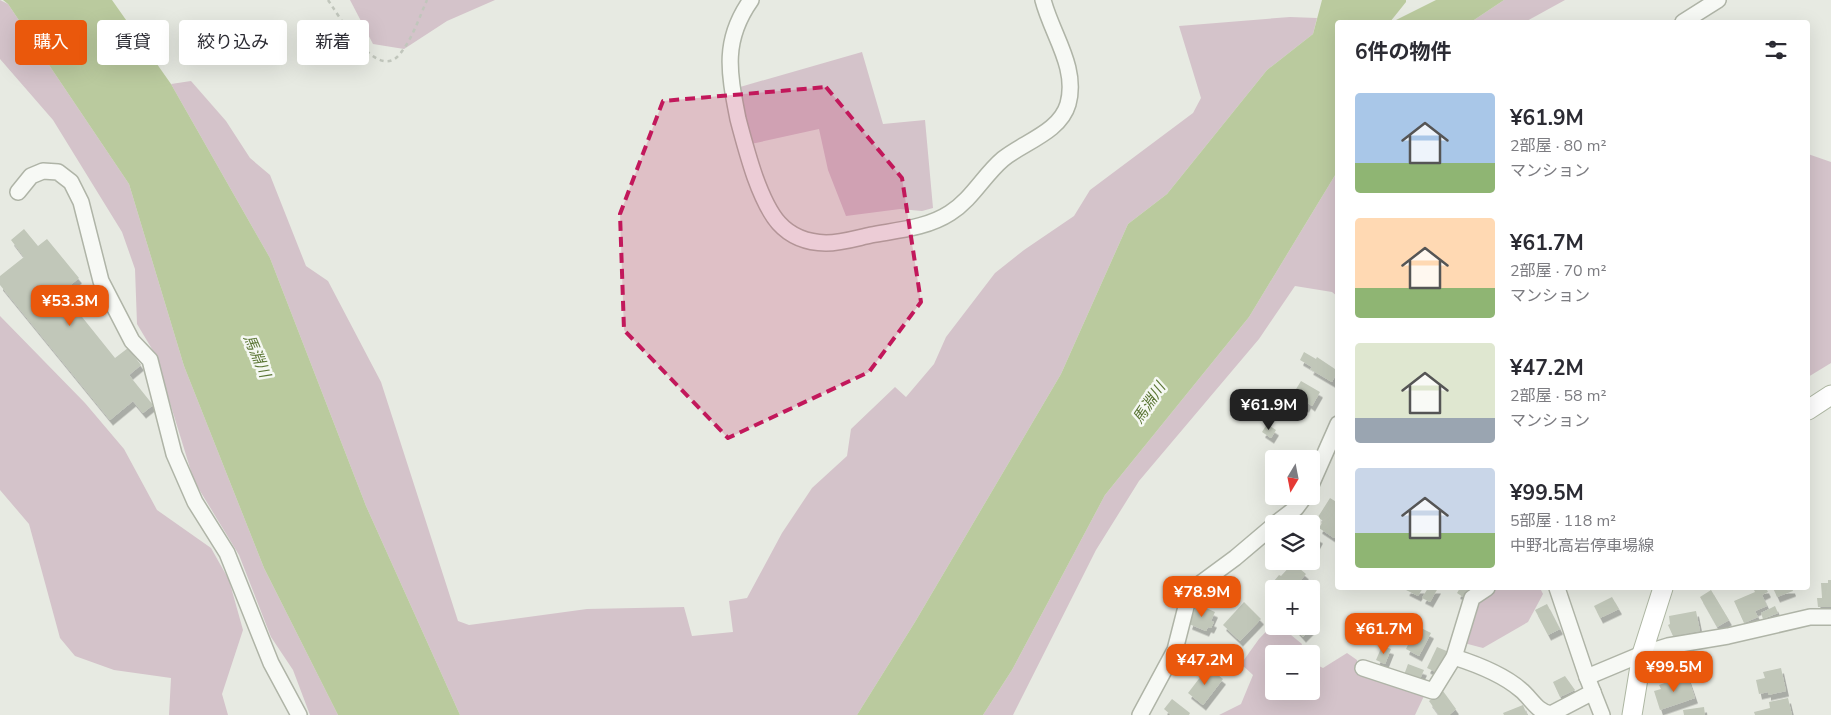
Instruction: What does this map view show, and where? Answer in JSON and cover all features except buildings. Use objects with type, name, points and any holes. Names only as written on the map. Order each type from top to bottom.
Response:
[{"type":"main road","points":[[1810,409],[1831,396]]},
{"type":"main road","points":[[1632,715],[1642,654],[1662,590]]},
{"type":"street","points":[[751,0],[734,33],[729,60],[730,78],[749,160],[766,206],[774,219],[785,229],[799,237],[828,243],[920,226],[939,219],[966,201],[996,165],[1049,130],[1062,117],[1068,104],[1071,84],[1069,69],[1046,14],[1043,0]]},
{"type":"street","points":[[1686,20],[1718,0]]},
{"type":"street","points":[[18,192],[31,176],[43,171],[58,172],[71,182],[82,202],[101,281],[132,341],[150,360],[174,454],[195,502],[228,553],[271,663],[299,715]]},
{"type":"street","points":[[1320,465],[1335,431]]},
{"type":"street","points":[[1286,515],[1298,505]]},
{"type":"street","points":[[1140,715],[1175,650],[1188,599],[1197,586],[1235,558],[1265,532]]},
{"type":"street","points":[[1363,668],[1433,692],[1454,657],[1472,598],[1484,590]]},
{"type":"street","points":[[1558,590],[1586,677],[1602,715]]},
{"type":"street","points":[[1586,677],[1642,654],[1668,646],[1728,636],[1810,616],[1831,616]]},
{"type":"street","points":[[1454,657],[1491,672],[1520,689],[1543,713],[1551,714],[1593,692]]},
{"type":"path","points":[[328,0],[357,43],[372,56],[388,60],[398,57],[427,0]]},
{"type":"highlighted area","points":[[826,87],[902,178],[921,302],[869,372],[728,438],[624,330],[620,214],[663,101]]},
{"type":"shaded area","points":[[0,0],[8,4],[19,20],[15,20],[15,65],[49,65],[129,184],[184,366],[264,568],[338,715],[310,715],[293,670],[271,637],[239,555],[194,481],[155,354],[137,324],[135,269],[122,232],[53,120],[0,59]]},
{"type":"shaded area","points":[[350,0],[495,0],[447,21],[404,49],[373,44],[369,36],[369,20],[360,20]]},
{"type":"shaded area","points":[[1504,0],[1565,0],[1529,20],[1474,20]]},
{"type":"shaded area","points":[[1290,17],[1317,18],[1313,34],[1267,70],[1167,194],[1128,224],[1061,374],[915,622],[857,715],[460,715],[366,506],[270,258],[171,84],[191,81],[226,121],[250,158],[270,175],[306,266],[328,281],[381,382],[458,621],[469,625],[587,609],[684,607],[692,636],[733,632],[729,601],[747,598],[782,533],[812,488],[847,456],[851,429],[895,387],[906,397],[934,364],[946,337],[995,273],[1024,250],[1074,216],[1090,190],[1193,113],[1201,98],[1179,26]]},
{"type":"shaded area","points":[[862,52],[883,124],[925,120],[933,208],[922,211],[900,209],[846,216],[828,170],[819,129],[751,144],[740,87]]},
{"type":"shaded area","points":[[1810,155],[1831,162],[1831,363],[1810,376]]},
{"type":"shaded area","points":[[1335,175],[1335,294],[1332,292],[1295,286],[1259,339],[1139,481],[1096,550],[1013,715],[983,715],[1012,670],[1105,495],[1249,317]]},
{"type":"shaded area","points":[[0,316],[85,403],[124,449],[157,510],[211,548],[229,580],[243,630],[222,694],[228,715],[169,715],[171,678],[114,670],[75,656],[60,638],[29,524],[0,490]]},
{"type":"shaded area","points":[[1493,590],[1541,590],[1543,594],[1528,622],[1483,648],[1464,643],[1479,598]]},
{"type":"shaded area","points":[[1265,633],[1265,635],[1291,635],[1302,644],[1265,645],[1265,700],[1320,700],[1320,666],[1323,668],[1347,653],[1357,660],[1358,675],[1424,696],[1415,715],[1219,715],[1241,704],[1253,675],[1241,664]]},
{"type":"water","name":"馬淵川","points":[[3,0],[112,0],[126,20],[97,20],[97,65],[158,65],[171,84],[270,258],[366,506],[460,715],[338,715],[264,568],[184,366],[129,184],[49,65],[87,65],[87,20],[19,20]]},
{"type":"water","name":"馬淵川","points":[[1322,0],[1406,0],[1392,20],[1335,20],[1335,175],[1249,317],[1105,495],[1012,670],[983,715],[857,715],[915,622],[1061,374],[1128,224],[1167,194],[1267,70],[1313,34]]},
{"type":"water","points":[[1436,0],[1504,0],[1474,20],[1396,20]]}]
